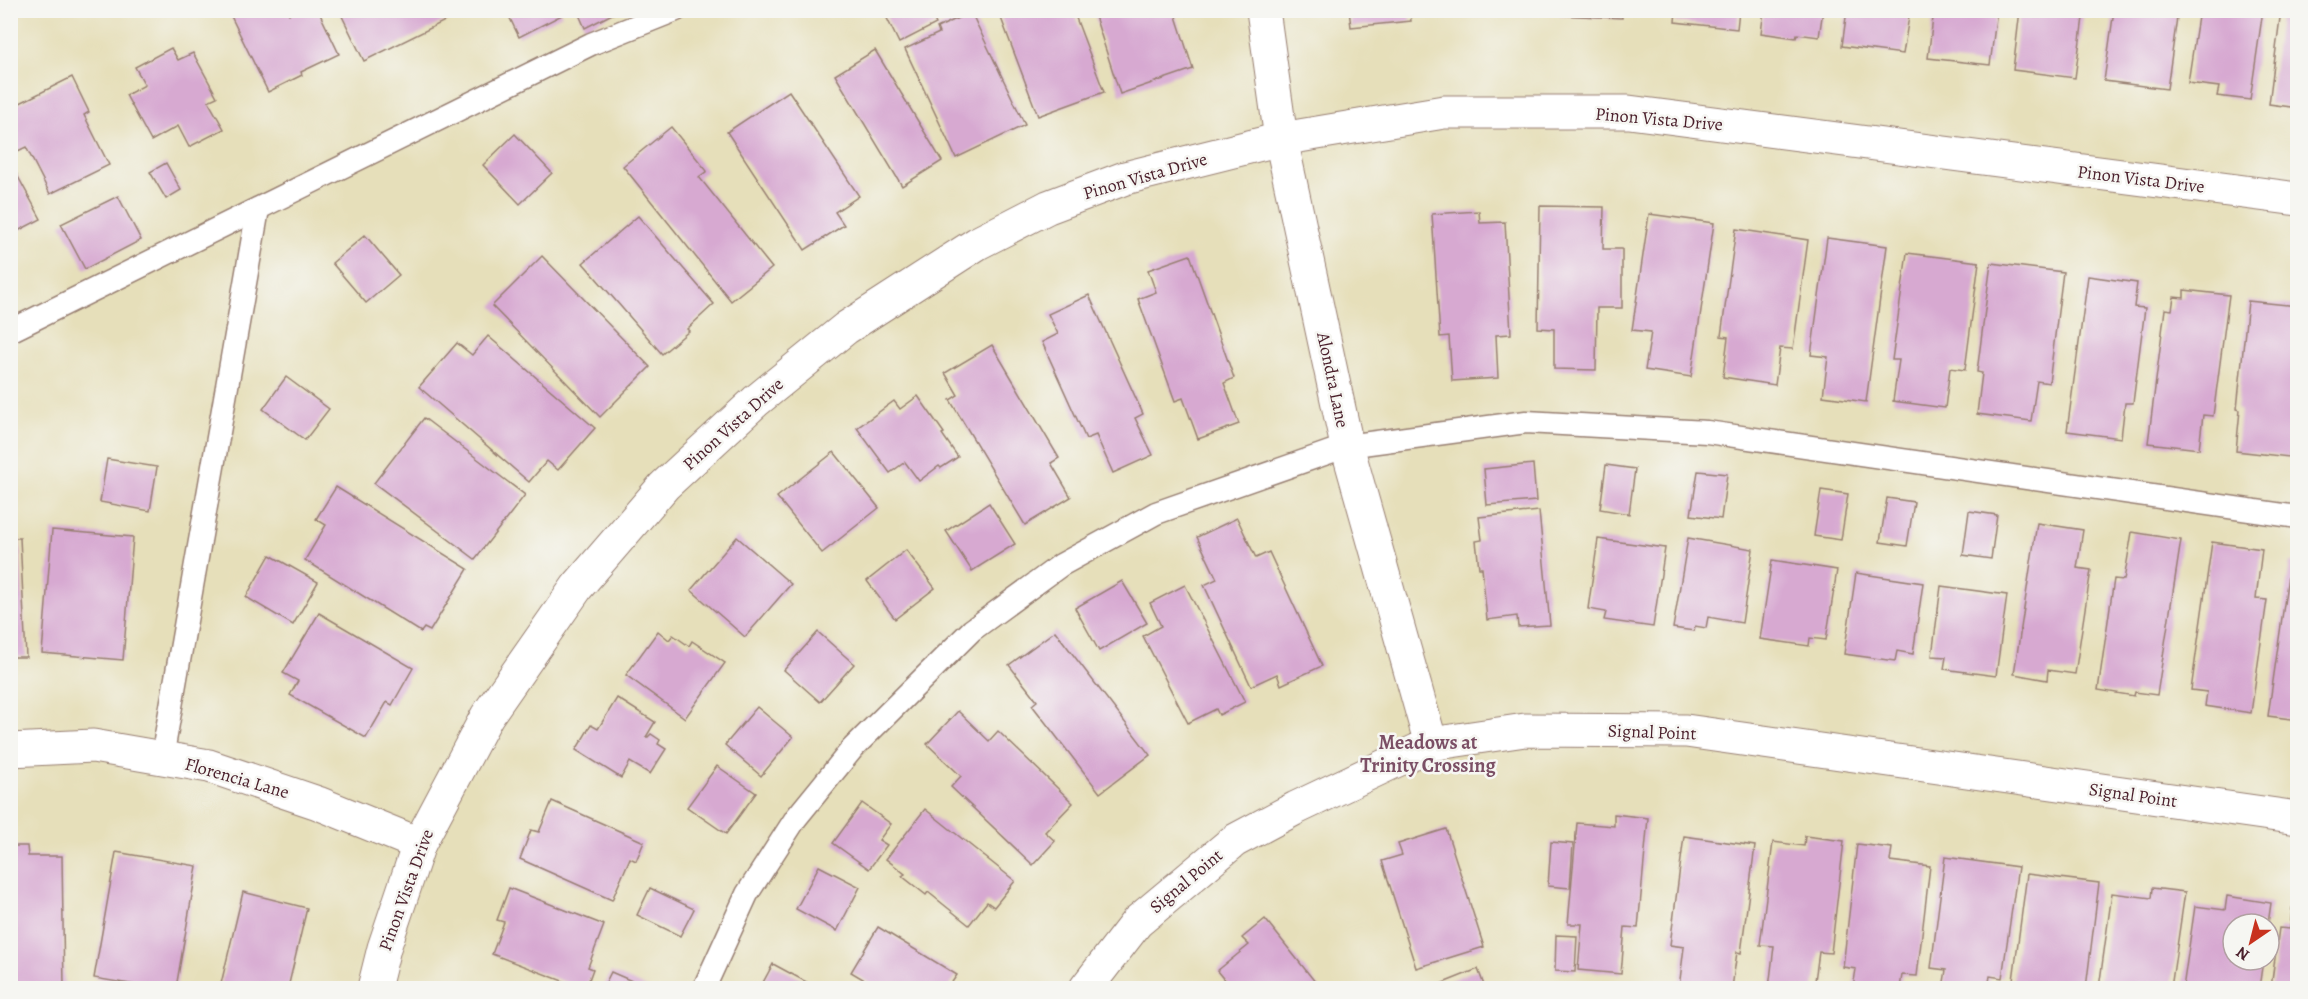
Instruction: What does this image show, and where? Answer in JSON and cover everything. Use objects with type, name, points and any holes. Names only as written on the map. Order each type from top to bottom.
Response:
[{"type":"street","name":"Alondra Lane","points":[[1263,10],[1281,139],[1347,446],[1431,744]]},
{"type":"street","name":"Pinon Vista Drive","points":[[374,988],[384,948],[418,844],[487,716],[577,587],[664,486],[756,401],[846,328],[978,243],[1048,207],[1125,178],[1281,139],[1444,112],[1629,112],[2298,199]]},
{"type":"street","name":"Signal Point","points":[[1086,988],[1137,922],[1234,841],[1296,808],[1431,744],[1525,730],[1686,731],[2298,818]]},
{"type":"street","name":"Florencia Lane","points":[[10,750],[93,746],[209,766],[318,803],[418,844]]},
{"type":"lane","points":[[10,331],[591,44],[676,10]]},
{"type":"lane","points":[[162,758],[258,208]]},
{"type":"lane","points":[[704,988],[747,894],[796,819],[853,748],[972,630],[1061,565],[1156,513],[1347,446],[1526,422],[1707,432],[2298,517]]},
{"type":"building","points":[[228,10],[287,10],[289,14],[297,10],[318,10],[339,54],[301,72],[302,75],[268,92]]},
{"type":"building","points":[[339,10],[440,10],[445,21],[364,61]]},
{"type":"building","points":[[506,10],[559,10],[562,15],[519,37]]},
{"type":"building","points":[[577,10],[620,10],[585,28]]},
{"type":"building","points":[[883,10],[929,10],[936,24],[899,43]]},
{"type":"building","points":[[998,10],[1073,10],[1104,92],[1038,116]]},
{"type":"building","points":[[1093,10],[1174,10],[1193,69],[1120,94]]},
{"type":"building","points":[[1349,10],[1410,10],[1411,21],[1351,27]]},
{"type":"building","points":[[1472,10],[1536,10],[1536,15],[1472,17]]},
{"type":"building","points":[[1560,10],[1622,10],[1622,18],[1559,15]]},
{"type":"building","points":[[1676,10],[1739,10],[1737,29],[1675,22]]},
{"type":"building","points":[[1764,10],[1823,10],[1819,37],[1797,34],[1796,38],[1761,33]]},
{"type":"building","points":[[1847,10],[1910,10],[1903,54],[1842,46]]},
{"type":"building","points":[[1934,10],[1997,10],[1990,65],[1928,58]]},
{"type":"building","points":[[2020,10],[2084,10],[2075,78],[2013,70]]},
{"type":"building","points":[[2114,10],[2178,10],[2167,89],[2104,81]]},
{"type":"building","points":[[2199,10],[2263,10],[2250,100],[2217,96],[2219,87],[2188,83]]},
{"type":"building","points":[[2281,10],[2298,10],[2298,108],[2269,104]]},
{"type":"building","points":[[971,12],[1025,125],[956,158],[905,49],[939,33],[937,28]]},
{"type":"building","points":[[171,48],[178,60],[193,53],[217,97],[208,101],[224,129],[189,147],[178,126],[151,141],[126,95],[145,85],[135,67]]},
{"type":"building","points":[[875,50],[942,161],[902,186],[835,75]]},
{"type":"building","points":[[72,77],[89,112],[84,115],[109,165],[50,194],[26,147],[18,151],[10,135],[10,108]]},
{"type":"building","points":[[789,91],[859,196],[835,212],[844,225],[805,250],[727,132]]},
{"type":"building","points":[[671,127],[707,171],[699,177],[772,268],[731,301],[623,166]]},
{"type":"building","points":[[515,134],[552,173],[520,204],[483,165]]},
{"type":"building","points":[[10,162],[41,219],[10,235]]},
{"type":"building","points":[[166,163],[181,190],[166,199],[150,172]]},
{"type":"building","points":[[118,196],[141,240],[85,269],[61,224]]},
{"type":"building","points":[[1540,206],[1604,207],[1603,249],[1622,249],[1622,308],[1597,308],[1596,370],[1554,369],[1554,329],[1538,328]]},
{"type":"building","points":[[1479,211],[1480,223],[1505,222],[1511,334],[1496,335],[1498,378],[1452,381],[1449,336],[1440,337],[1432,214]]},
{"type":"building","points":[[1649,214],[1714,223],[1691,377],[1645,370],[1651,332],[1632,330]]},
{"type":"building","points":[[638,216],[714,304],[687,329],[689,331],[662,354],[583,263]]},
{"type":"building","points":[[1736,229],[1808,240],[1793,349],[1780,348],[1775,385],[1723,377],[1728,337],[1721,336]]},
{"type":"building","points":[[365,235],[399,275],[366,303],[332,263]]},
{"type":"building","points":[[1827,238],[1887,246],[1866,402],[1823,396],[1828,357],[1811,355]]},
{"type":"building","points":[[1907,253],[1979,262],[1965,370],[1950,368],[1945,408],[1893,401],[1899,360],[1892,360]]},
{"type":"building","points":[[1190,255],[1234,378],[1224,383],[1239,424],[1198,439],[1183,398],[1175,401],[1138,299],[1156,292],[1148,270]]},
{"type":"building","points":[[542,256],[650,367],[600,417],[492,306]]},
{"type":"building","points":[[1991,263],[2063,272],[2049,383],[2037,381],[2031,421],[1977,414],[1982,373],[1977,372]]},
{"type":"building","points":[[2088,276],[2137,283],[2134,307],[2145,308],[2133,403],[2125,403],[2121,438],[2067,431]]},
{"type":"building","points":[[2184,290],[2229,295],[2213,416],[2203,415],[2199,449],[2148,443],[2165,309],[2172,310],[2174,297],[2184,298]]},
{"type":"building","points":[[1089,295],[1143,414],[1135,418],[1153,455],[1113,473],[1096,435],[1086,439],[1042,342],[1058,334],[1048,314]]},
{"type":"building","points":[[2248,301],[2298,306],[2298,444],[2291,443],[2289,457],[2236,451],[2240,410],[2237,409]]},
{"type":"building","points":[[488,336],[595,428],[558,470],[547,461],[529,482],[419,387],[457,343],[472,355]]},
{"type":"building","points":[[992,345],[1059,458],[1051,463],[1071,497],[1025,525],[950,400],[958,395],[945,373]]},
{"type":"building","points":[[286,377],[329,409],[305,440],[263,409]]},
{"type":"building","points":[[918,396],[958,457],[941,468],[939,466],[919,481],[905,462],[890,473],[857,428],[894,401],[900,409]]},
{"type":"building","points":[[424,418],[525,495],[475,559],[374,483]]},
{"type":"building","points":[[834,452],[879,508],[822,553],[777,497]]},
{"type":"building","points":[[107,459],[157,467],[150,511],[100,502]]},
{"type":"building","points":[[1533,464],[1536,501],[1487,505],[1484,469]]},
{"type":"building","points":[[1606,465],[1635,469],[1629,514],[1600,509]]},
{"type":"building","points":[[1698,471],[1727,474],[1721,519],[1691,515]]},
{"type":"building","points":[[336,487],[468,569],[430,631],[424,628],[421,632],[305,560],[326,525],[316,519]]},
{"type":"building","points":[[1821,490],[1848,494],[1841,540],[1814,536]]},
{"type":"building","points":[[1887,498],[1914,502],[1907,546],[1880,542]]},
{"type":"building","points":[[989,503],[1015,544],[972,571],[946,531]]},
{"type":"building","points":[[1539,511],[1550,625],[1518,627],[1517,616],[1487,620],[1482,568],[1479,568],[1476,541],[1482,540],[1479,517]]},
{"type":"building","points":[[1969,511],[1997,515],[1991,559],[1963,555]]},
{"type":"building","points":[[1237,518],[1256,558],[1269,552],[1322,666],[1281,685],[1277,674],[1251,686],[1204,585],[1217,579],[1197,537]]},
{"type":"building","points":[[2037,523],[2083,530],[2077,568],[2091,570],[2075,674],[2048,670],[2047,680],[2014,674]]},
{"type":"building","points":[[52,530],[133,537],[123,660],[42,653]]},
{"type":"building","points":[[2132,532],[2181,540],[2157,695],[2135,692],[2134,696],[2098,690],[2114,579],[2124,580]]},
{"type":"building","points":[[737,537],[791,584],[745,637],[691,590]]},
{"type":"building","points":[[10,538],[20,538],[26,657],[10,657]]},
{"type":"building","points":[[1688,538],[1753,549],[1742,623],[1708,617],[1706,628],[1695,626],[1694,631],[1673,628]]},
{"type":"building","points":[[1598,539],[1665,548],[1653,627],[1604,620],[1606,612],[1588,609]]},
{"type":"building","points":[[2212,542],[2262,549],[2256,599],[2267,600],[2251,713],[2205,706],[2207,692],[2191,690]]},
{"type":"building","points":[[906,550],[935,588],[895,619],[867,581]]},
{"type":"building","points":[[270,555],[318,582],[293,625],[246,597]]},
{"type":"building","points":[[1772,560],[1837,570],[1826,640],[1810,638],[1809,646],[1760,639]]},
{"type":"building","points":[[2290,562],[2298,563],[2298,720],[2268,716]]},
{"type":"building","points":[[1856,573],[1923,583],[1913,654],[1897,651],[1895,661],[1844,654]]},
{"type":"building","points":[[1122,581],[1147,623],[1099,651],[1075,608]]},
{"type":"building","points":[[1185,585],[1245,702],[1219,715],[1216,709],[1188,723],[1143,636],[1161,626],[1150,603]]},
{"type":"building","points":[[1941,586],[2007,595],[1996,676],[1944,669],[1946,657],[1932,656]]},
{"type":"building","points":[[319,613],[413,668],[392,705],[387,702],[366,738],[290,695],[298,681],[283,673]]},
{"type":"building","points":[[658,631],[669,640],[673,635],[689,646],[692,641],[725,663],[685,718],[626,675]]},
{"type":"building","points":[[1055,631],[1150,755],[1100,793],[1032,705],[1037,701],[1009,665]]},
{"type":"building","points":[[818,632],[854,664],[820,702],[784,670]]},
{"type":"building","points":[[617,698],[655,722],[646,737],[651,734],[660,740],[658,744],[666,749],[650,774],[630,762],[621,778],[576,750],[591,725],[598,729]]},
{"type":"building","points":[[757,707],[793,737],[761,776],[725,745]]},
{"type":"building","points":[[958,711],[989,741],[998,731],[1073,803],[1045,832],[1055,841],[1033,865],[951,787],[961,776],[927,744]]},
{"type":"building","points":[[717,766],[756,793],[726,834],[687,807]]},
{"type":"building","points":[[552,801],[644,842],[636,861],[630,858],[612,900],[520,859],[531,830],[539,832]]},
{"type":"building","points":[[862,803],[891,824],[879,840],[887,845],[869,869],[833,843]]},
{"type":"building","points":[[925,809],[1015,881],[994,907],[987,902],[969,925],[928,892],[926,895],[902,876],[905,874],[886,859]]},
{"type":"building","points":[[1614,814],[1648,818],[1638,928],[1625,927],[1621,974],[1578,970],[1582,924],[1568,924],[1577,823],[1614,826]]},
{"type":"building","points":[[1446,829],[1484,947],[1416,968],[1382,861],[1402,855],[1398,844]]},
{"type":"building","points":[[1684,836],[1755,846],[1741,953],[1737,952],[1732,988],[1679,988],[1684,947],[1670,945]]},
{"type":"building","points":[[1805,836],[1844,841],[1831,953],[1819,952],[1814,988],[1769,988],[1774,946],[1760,945],[1773,842],[1804,846]]},
{"type":"building","points":[[1551,842],[1573,844],[1570,888],[1548,886]]},
{"type":"building","points":[[1857,844],[1892,848],[1890,861],[1930,866],[1917,976],[1902,975],[1900,988],[1853,988],[1856,969],[1843,967]]},
{"type":"building","points":[[10,846],[27,846],[28,856],[62,856],[64,988],[10,988]]},
{"type":"building","points":[[116,852],[197,866],[176,988],[154,988],[94,978]]},
{"type":"building","points":[[1945,857],[2018,867],[2002,978],[1990,976],[1988,988],[1943,988],[1946,970],[1931,968]]},
{"type":"building","points":[[819,866],[860,887],[837,931],[796,909]]},
{"type":"building","points":[[2027,874],[2099,883],[2086,988],[2012,988]]},
{"type":"building","points":[[509,888],[604,925],[588,967],[593,969],[586,988],[492,954],[504,922],[497,920]]},
{"type":"building","points":[[650,888],[694,909],[680,936],[637,915]]},
{"type":"building","points":[[2152,888],[2185,892],[2171,988],[2099,988],[2112,893],[2151,898]]},
{"type":"building","points":[[243,892],[307,908],[288,988],[220,988]]},
{"type":"building","points":[[2227,896],[2271,903],[2270,912],[2221,912],[2221,972],[2261,972],[2259,988],[2183,988],[2195,906],[2225,910]]},
{"type":"building","points":[[2292,908],[2298,908],[2298,988],[2271,988],[2273,972],[2281,972],[2281,928],[2290,929]]},
{"type":"building","points":[[1265,919],[1320,988],[1231,988],[1217,971],[1249,945],[1242,938]]},
{"type":"building","points":[[878,927],[957,975],[948,988],[878,988],[851,972]]},
{"type":"building","points":[[1556,935],[1577,936],[1575,972],[1555,971]]},
{"type":"building","points":[[773,964],[812,985],[810,988],[760,988]]},
{"type":"building","points":[[1478,969],[1485,988],[1433,988],[1433,987]]},
{"type":"building","points":[[611,972],[648,988],[603,988]]},
{"type":"district","name":"Meadows at Trinity Crossing","points":[[1428,754]]}]
